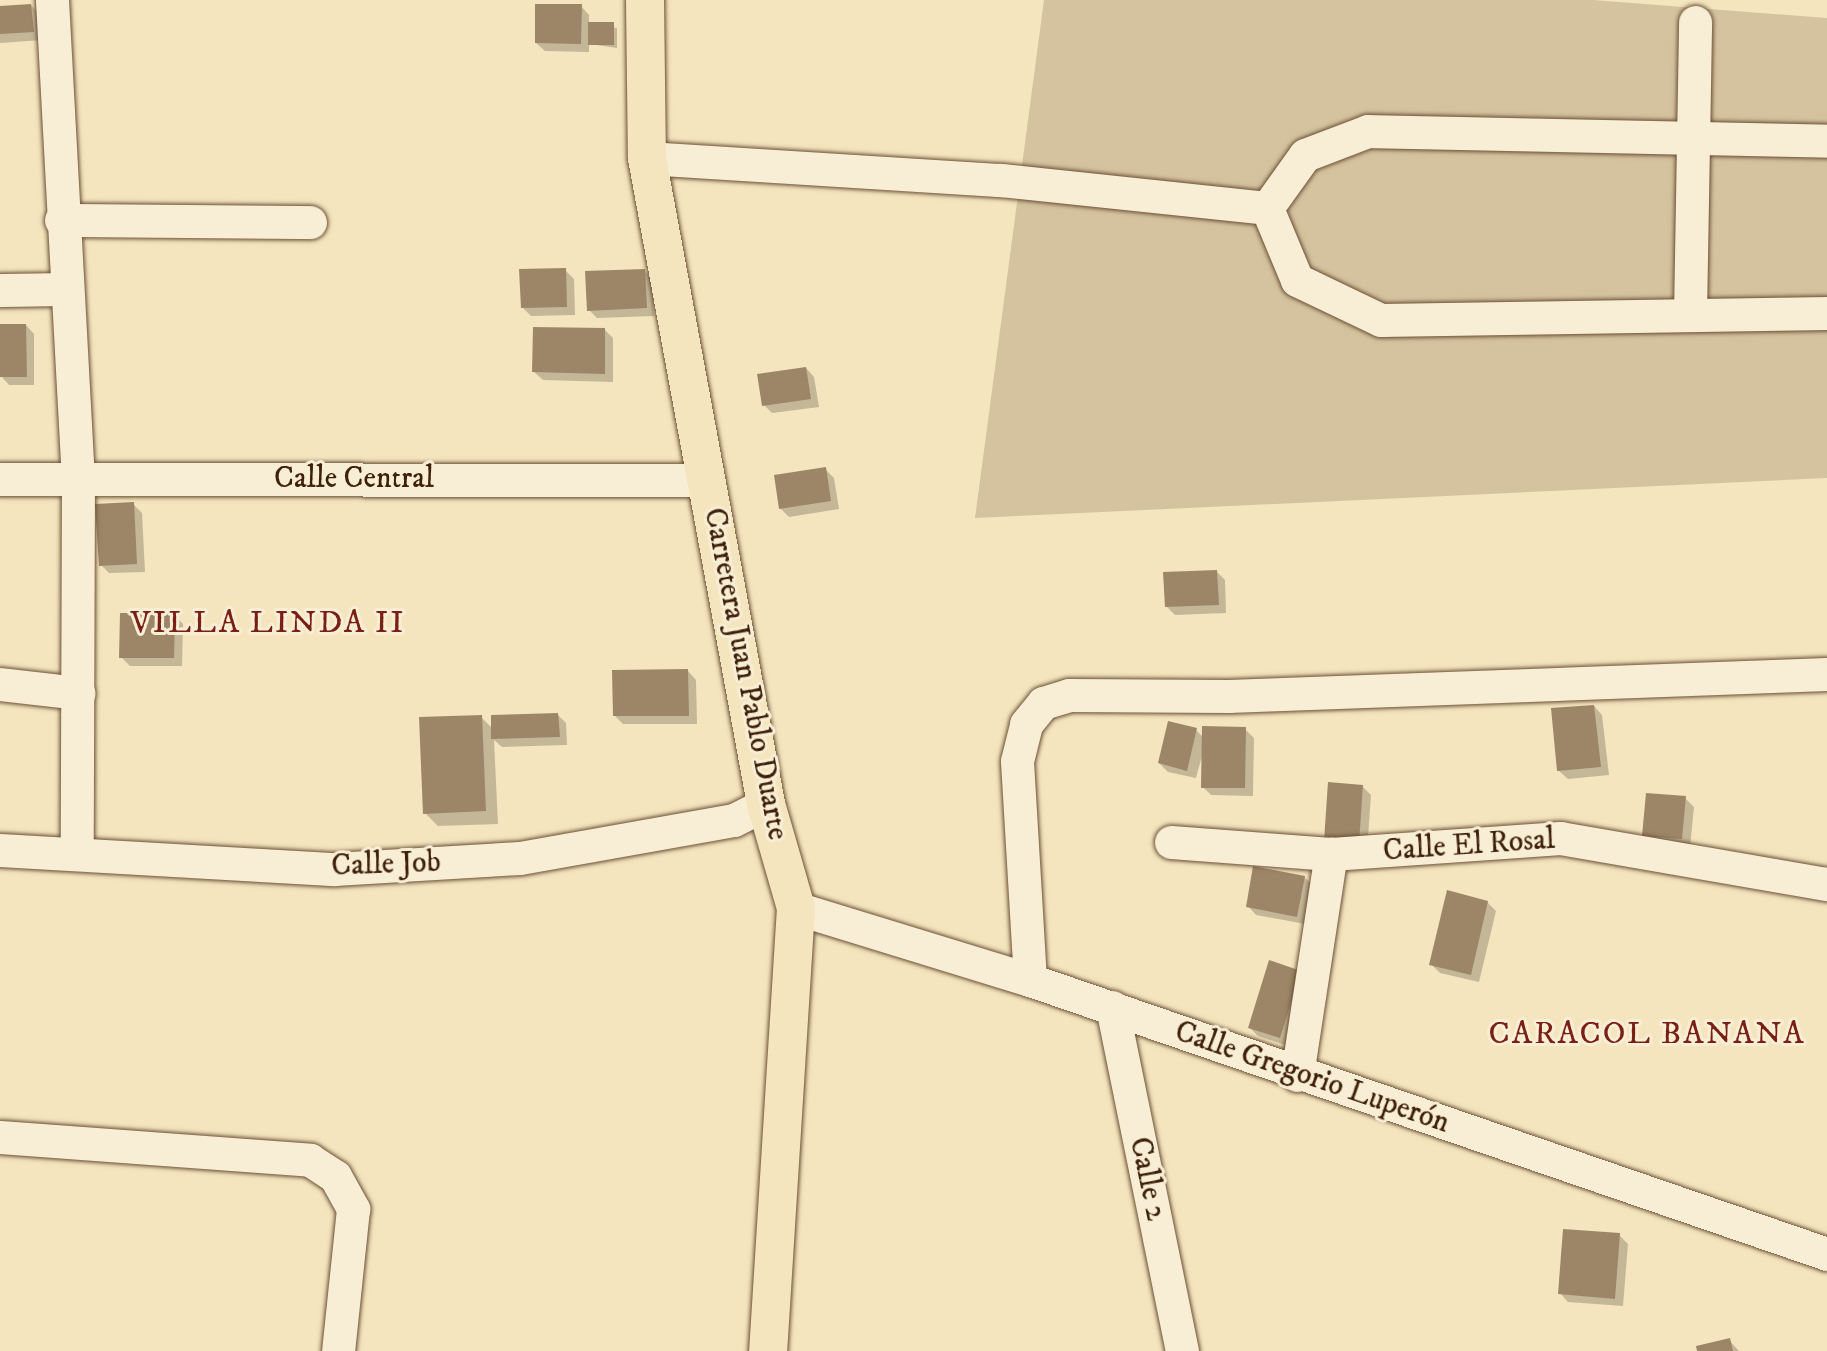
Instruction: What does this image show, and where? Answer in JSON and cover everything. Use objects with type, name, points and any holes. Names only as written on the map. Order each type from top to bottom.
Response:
[{"type":"main road","name":"Carretera Juan Pablo Duarte","points":[[646,0],[647,158],[766,804],[796,908],[768,1351]]},
{"type":"street","points":[[52,0],[64,289],[78,478],[77,852]]},
{"type":"street","points":[[1690,315],[1695,22]]},
{"type":"street","points":[[1267,208],[1305,155],[1368,131],[1694,135],[1827,141]]},
{"type":"street","points":[[647,158],[1001,180],[1267,208]]},
{"type":"street","points":[[1267,208],[1297,280],[1381,320],[1827,313]]},
{"type":"street","points":[[61,219],[310,222]]},
{"type":"street","points":[[0,290],[64,289]]},
{"type":"street","name":"Calle Central","points":[[0,479],[707,480]]},
{"type":"street","points":[[1030,980],[1017,761],[1026,724],[1043,703],[1069,695],[1228,696],[1827,674]]},
{"type":"street","points":[[0,684],[78,693]]},
{"type":"street","name":"Calle Job","points":[[0,850],[77,852],[334,869],[520,858],[734,820],[766,804]]},
{"type":"street","name":"Calle El Rosal","points":[[1171,842],[1331,854],[1560,838],[1827,884]]},
{"type":"street","points":[[1297,1075],[1331,854]]},
{"type":"street","name":"Calle Gregorio Luperón","points":[[796,908],[1112,1007],[1297,1075],[1827,1254]]},
{"type":"street","name":"Calle 2","points":[[1112,1007],[1182,1351]]},
{"type":"street","points":[[0,1138],[310,1160],[335,1176],[353,1209],[338,1351]]},
{"type":"shaded area","points":[[1044,0],[1593,0],[1827,18],[1827,478],[975,518]]},
{"type":"building","points":[[31,4],[34,32],[0,34],[0,6]]},
{"type":"building","points":[[535,4],[582,4],[581,44],[535,43]]},
{"type":"building","points":[[588,22],[614,22],[614,45],[588,45]]},
{"type":"building","points":[[566,268],[567,307],[521,308],[519,269]]},
{"type":"building","points":[[645,269],[647,308],[587,311],[585,271]]},
{"type":"building","points":[[0,324],[26,324],[27,377],[0,377]]},
{"type":"building","points":[[533,327],[605,328],[605,374],[532,372]]},
{"type":"building","points":[[806,367],[811,399],[762,406],[757,374]]},
{"type":"building","points":[[826,467],[831,501],[779,509],[774,475]]},
{"type":"building","points":[[134,502],[137,564],[99,566],[95,504]]},
{"type":"building","points":[[1217,570],[1219,605],[1165,607],[1163,572]]},
{"type":"building","points":[[120,613],[175,613],[174,658],[119,658]]},
{"type":"building","points":[[688,669],[689,716],[613,716],[612,670]]},
{"type":"building","points":[[1594,705],[1601,767],[1557,771],[1551,708]]},
{"type":"building","points":[[558,713],[560,737],[491,739],[491,715]]},
{"type":"building","points":[[482,715],[486,811],[423,814],[419,717]]},
{"type":"building","points":[[1168,721],[1197,728],[1187,771],[1158,763]]},
{"type":"building","points":[[1202,726],[1246,727],[1245,788],[1201,788]]},
{"type":"building","points":[[1328,782],[1363,785],[1359,843],[1324,841]]},
{"type":"building","points":[[1646,793],[1686,796],[1682,839],[1642,836]]},
{"type":"building","points":[[1253,866],[1305,876],[1297,917],[1246,907]]},
{"type":"building","points":[[1447,890],[1488,901],[1471,975],[1429,965]]},
{"type":"building","points":[[1269,960],[1301,971],[1280,1038],[1248,1028]]},
{"type":"building","points":[[1563,1229],[1620,1233],[1615,1299],[1558,1294]]},
{"type":"building","points":[[1730,1338],[1733,1351],[1697,1351],[1696,1346]]},
{"type":"district","name":"VILLA LINDA II","points":[[268,623]]},
{"type":"district","name":"CARACOL BANANA","points":[[1647,1034]]}]
